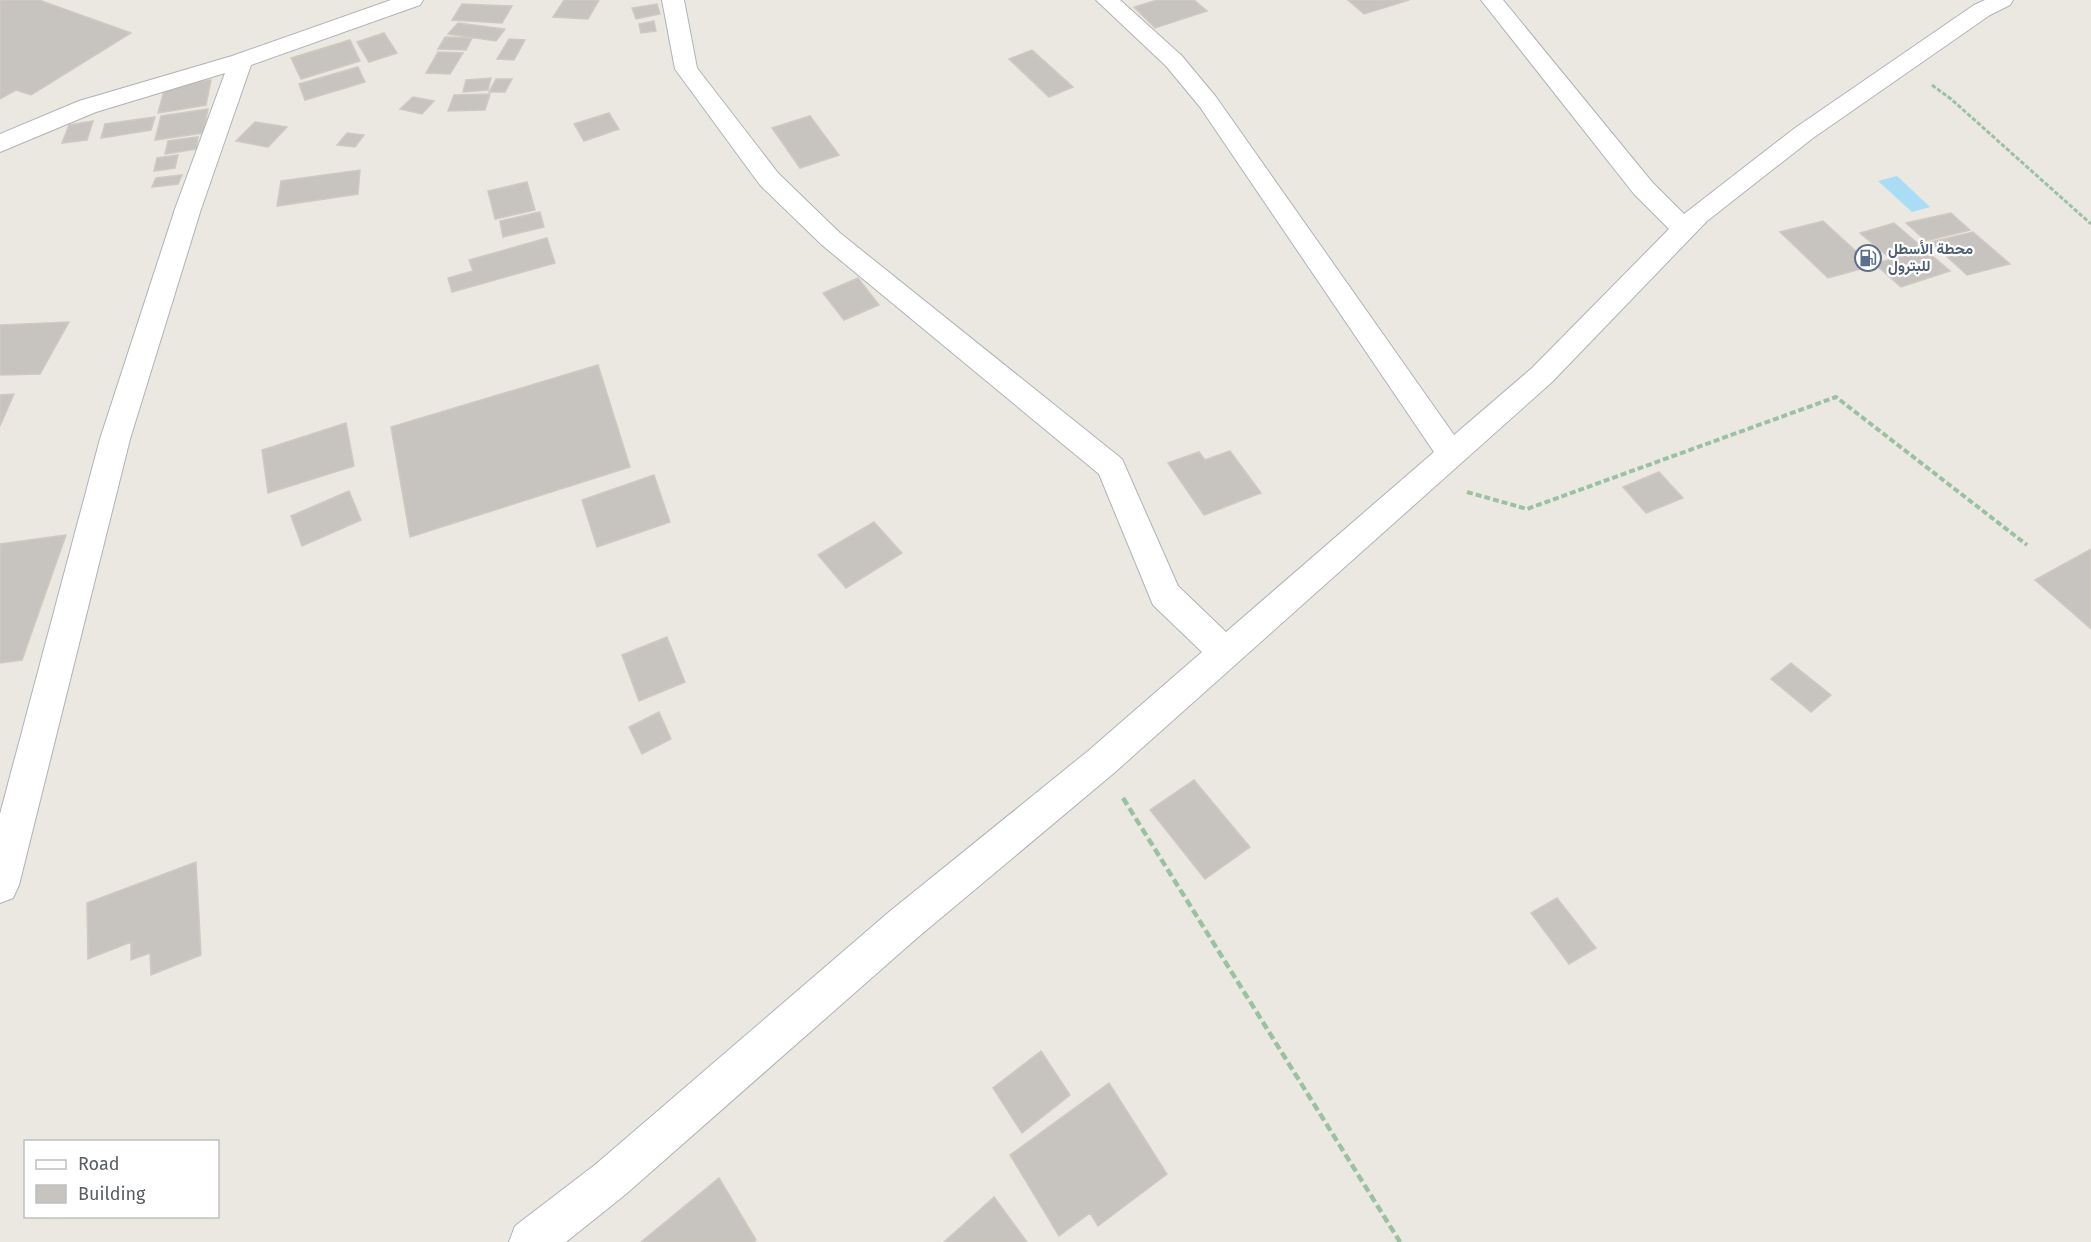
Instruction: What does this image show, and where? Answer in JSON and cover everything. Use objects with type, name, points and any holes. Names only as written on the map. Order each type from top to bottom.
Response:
[{"type":"street","points":[[0,144],[64,115],[136,91],[241,61],[412,0]]},
{"type":"street","points":[[673,0],[687,69],[769,180],[831,239],[1111,467],[1165,595],[1225,653]]},
{"type":"street","points":[[1107,0],[1174,61],[1208,102],[1451,454]]},
{"type":"street","points":[[1492,0],[1643,188],[1684,228]]},
{"type":"street","points":[[531,1242],[610,1179],[903,925],[1101,762],[1424,479],[1542,375],[1684,228],[1804,132],[1902,63],[1982,10],[2002,0]]},
{"type":"street","points":[[0,885],[115,440],[188,209],[241,61]]},
{"type":"path","points":[[1902,63],[1951,99],[2091,224]]},
{"type":"path","points":[[1424,479],[1527,509],[1836,397],[2027,545]]},
{"type":"path","points":[[1101,762],[1400,1242]]},
{"type":"water","points":[[1897,176],[1930,207],[1912,212],[1878,181]]},
{"type":"building","points":[[0,0],[39,0],[131,33],[31,95],[16,90],[0,99]]},
{"type":"building","points":[[564,0],[599,0],[588,19],[553,17]]},
{"type":"building","points":[[1157,0],[1194,0],[1207,11],[1155,28],[1134,7]]},
{"type":"building","points":[[1348,0],[1409,0],[1364,14]]},
{"type":"building","points":[[462,4],[512,6],[502,23],[452,20]]},
{"type":"building","points":[[657,4],[660,14],[636,19],[632,8]]},
{"type":"building","points":[[654,21],[656,31],[641,33],[639,24]]},
{"type":"building","points":[[458,23],[505,29],[496,41],[448,34]]},
{"type":"building","points":[[384,33],[397,53],[369,62],[357,42]]},
{"type":"building","points":[[445,37],[472,38],[466,50],[438,49]]},
{"type":"building","points":[[509,39],[525,40],[514,60],[497,59]]},
{"type":"building","points":[[350,40],[360,61],[301,79],[291,58]]},
{"type":"building","points":[[1032,50],[1073,87],[1049,97],[1009,59]]},
{"type":"building","points":[[438,52],[463,53],[450,74],[426,73]]},
{"type":"building","points":[[358,67],[365,82],[305,100],[299,84]]},
{"type":"building","points":[[491,78],[488,90],[463,92],[466,80]]},
{"type":"building","points":[[496,79],[512,79],[505,92],[489,92]]},
{"type":"building","points":[[211,80],[206,105],[158,113],[165,87]]},
{"type":"building","points":[[490,94],[485,110],[448,111],[454,95]]},
{"type":"building","points":[[413,97],[434,101],[422,114],[400,109]]},
{"type":"building","points":[[208,109],[203,133],[155,140],[161,116]]},
{"type":"building","points":[[609,113],[619,129],[584,141],[574,124]]},
{"type":"building","points":[[810,116],[839,155],[800,168],[772,128]]},
{"type":"building","points":[[155,117],[151,130],[101,138],[105,124]]},
{"type":"building","points":[[93,121],[87,140],[62,143],[69,125]]},
{"type":"building","points":[[255,122],[287,127],[268,147],[236,141]]},
{"type":"building","points":[[347,133],[364,135],[355,147],[337,145]]},
{"type":"building","points":[[198,137],[196,149],[165,154],[168,141]]},
{"type":"building","points":[[178,155],[175,168],[154,171],[157,158]]},
{"type":"building","points":[[360,170],[358,194],[277,206],[281,181]]},
{"type":"building","points":[[182,175],[178,184],[152,187],[156,178]]},
{"type":"building","points":[[527,182],[535,210],[495,219],[488,191]]},
{"type":"building","points":[[540,212],[544,227],[503,237],[500,221]]},
{"type":"building","points":[[1951,213],[1970,230],[1926,241],[1906,223]]},
{"type":"building","points":[[1823,221],[1872,266],[1828,278],[1780,232]]},
{"type":"building","points":[[1894,223],[1950,271],[1901,287],[1875,264],[1891,259],[1860,233]]},
{"type":"building","points":[[1973,232],[2010,264],[1967,275],[1931,242]]},
{"type":"building","points":[[547,238],[555,263],[452,292],[448,278],[473,271],[469,260]]},
{"type":"building","points":[[858,278],[879,305],[844,320],[823,293]]},
{"type":"building","points":[[69,322],[40,374],[0,375],[0,325]]},
{"type":"building","points":[[598,365],[630,467],[410,537],[391,427]]},
{"type":"building","points":[[14,394],[0,426],[0,395]]},
{"type":"building","points":[[346,423],[354,466],[268,493],[262,450]]},
{"type":"building","points":[[1230,451],[1261,493],[1204,515],[1168,463],[1199,452],[1205,460]]},
{"type":"building","points":[[1659,472],[1683,498],[1646,513],[1623,487]]},
{"type":"building","points":[[654,475],[670,522],[597,547],[582,500]]},
{"type":"building","points":[[349,491],[361,520],[302,546],[291,516]]},
{"type":"building","points":[[874,522],[902,553],[846,588],[818,555]]},
{"type":"building","points":[[66,535],[22,660],[0,663],[0,544]]},
{"type":"building","points":[[2091,549],[2091,629],[2035,580]]},
{"type":"building","points":[[667,637],[685,682],[639,701],[622,655]]},
{"type":"building","points":[[1791,663],[1831,695],[1811,712],[1771,679]]},
{"type":"building","points":[[659,712],[671,739],[642,754],[629,727]]},
{"type":"building","points":[[1194,780],[1250,847],[1205,879],[1150,810]]},
{"type":"building","points":[[196,862],[201,955],[151,975],[150,953],[131,960],[131,942],[88,959],[87,903]]},
{"type":"building","points":[[1557,898],[1596,948],[1569,964],[1531,913]]},
{"type":"building","points":[[1041,1051],[1070,1095],[1022,1133],[993,1088]]},
{"type":"building","points":[[1109,1083],[1167,1174],[1098,1226],[1090,1213],[1059,1236],[1010,1155]]},
{"type":"building","points":[[719,1178],[756,1240],[754,1242],[641,1242]]},
{"type":"building","points":[[994,1197],[1027,1242],[944,1242]]},
{"type":"place","name":"محطة الأسطل للبترول","points":[[1868,258]]}]
